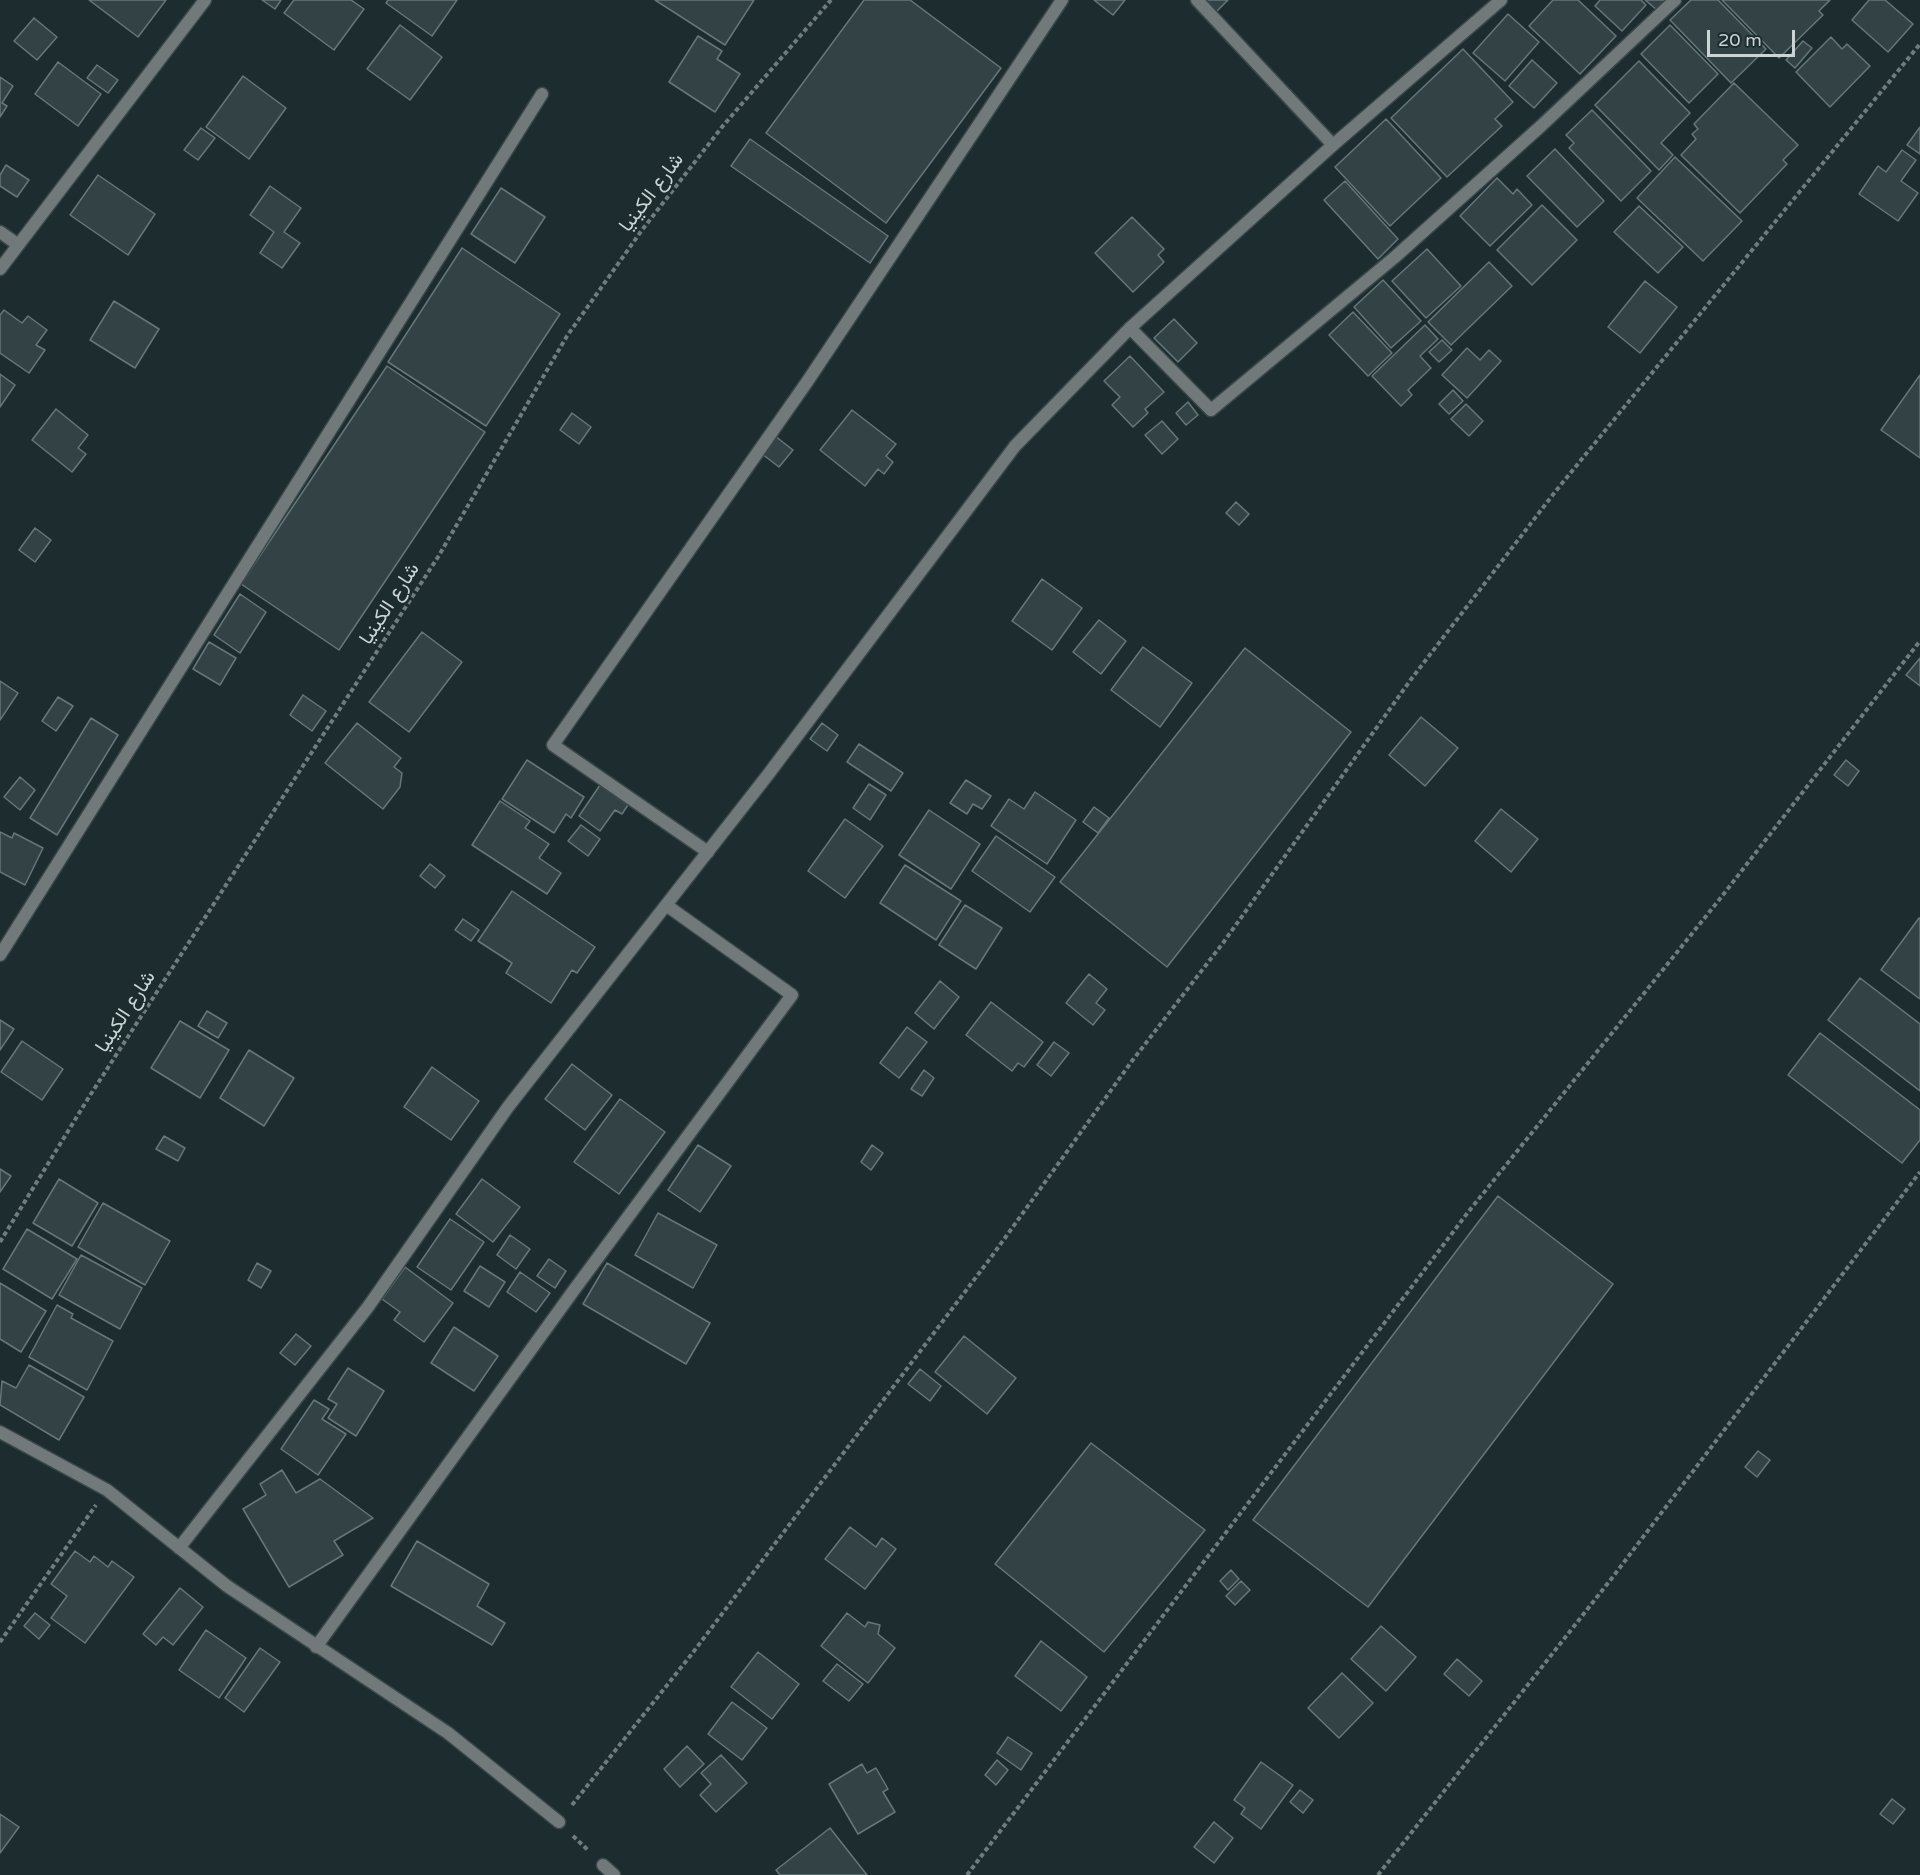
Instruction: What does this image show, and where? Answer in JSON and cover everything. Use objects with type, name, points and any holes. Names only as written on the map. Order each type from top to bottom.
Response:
[{"type":"street","points":[[0,269],[205,0]]},
{"type":"street","points":[[708,852],[553,745],[807,382],[1062,0]]},
{"type":"street","points":[[1197,0],[1334,145]]},
{"type":"street","points":[[179,1548],[368,1307],[508,1107],[708,852],[922,573],[1015,446],[1130,328],[1334,145],[1501,0]]},
{"type":"street","points":[[1130,328],[1211,410],[1395,257],[1541,126],[1675,0]]},
{"type":"street","points":[[0,955],[542,94]]},
{"type":"street","points":[[0,232],[17,244]]},
{"type":"street","points":[[316,1647],[567,1300],[792,995],[666,905]]},
{"type":"street","points":[[0,1432],[107,1490],[227,1586],[448,1733],[559,1822]]},
{"type":"street","points":[[603,1865],[614,1875]]},
{"type":"path","name":"شارع الكينيا","points":[[0,1242],[89,1096],[438,557],[567,336],[642,230],[722,127],[831,0]]},
{"type":"path","points":[[603,1865],[559,1822],[691,1654],[992,1256],[1132,1062],[1229,934],[1419,669],[1555,492],[1920,44]]},
{"type":"path","points":[[966,1875],[1469,1210],[1719,900],[1920,641]]},
{"type":"path","points":[[1378,1875],[1612,1578],[1920,1172]]},
{"type":"path","points":[[0,1642],[107,1490]]},
{"type":"building","points":[[89,0],[166,0],[138,37]]},
{"type":"building","points":[[262,0],[281,0],[275,9]]},
{"type":"building","points":[[294,0],[351,0],[364,9],[334,50],[284,13]]},
{"type":"building","points":[[388,0],[457,0],[432,36],[386,3]]},
{"type":"building","points":[[655,0],[754,0],[725,45]]},
{"type":"building","points":[[864,0],[910,0],[1001,68],[886,223],[766,133]]},
{"type":"building","points":[[1094,0],[1125,0],[1113,15]]},
{"type":"building","points":[[1201,0],[1228,0],[1214,14]]},
{"type":"building","points":[[1553,0],[1578,0],[1616,36],[1580,74],[1529,26]]},
{"type":"building","points":[[1600,0],[1641,0],[1646,5],[1622,31],[1595,6]]},
{"type":"building","points":[[1645,0],[1665,0],[1657,10]]},
{"type":"building","points":[[1691,0],[1718,0],[1766,49],[1731,83],[1670,20]]},
{"type":"building","points":[[1722,0],[1830,0],[1819,11],[1823,15],[1779,58]]},
{"type":"building","points":[[1869,0],[1885,0],[1913,24],[1888,52],[1852,20]]},
{"type":"building","points":[[1508,14],[1539,42],[1505,81],[1473,53]]},
{"type":"building","points":[[34,18],[57,37],[37,60],[14,41]]},
{"type":"building","points":[[400,25],[442,57],[410,100],[367,69]]},
{"type":"building","points":[[1670,25],[1718,74],[1689,103],[1641,54]]},
{"type":"building","points":[[698,36],[722,51],[717,59],[740,74],[715,112],[669,82]]},
{"type":"building","points":[[1831,37],[1842,49],[1847,44],[1870,66],[1830,107],[1796,72]]},
{"type":"building","points":[[1803,41],[1812,48],[1795,68],[1786,60]]},
{"type":"building","points":[[1463,49],[1513,102],[1495,119],[1502,126],[1447,177],[1391,118]]},
{"type":"building","points":[[1532,60],[1557,83],[1534,108],[1509,86]]},
{"type":"building","points":[[1639,61],[1690,113],[1661,143],[1673,155],[1659,170],[1595,105]]},
{"type":"building","points":[[58,62],[101,94],[78,126],[35,94]]},
{"type":"building","points":[[97,65],[118,80],[108,93],[87,78]]},
{"type":"building","points":[[243,76],[286,108],[249,159],[206,127]]},
{"type":"building","points":[[0,77],[13,86],[2,103],[7,106],[0,117]]},
{"type":"building","points":[[1734,83],[1798,145],[1783,160],[1787,164],[1740,213],[1681,155],[1696,139],[1692,134],[1698,129],[1694,124]]},
{"type":"building","points":[[1592,110],[1651,171],[1621,201],[1569,148],[1574,143],[1566,135]]},
{"type":"building","points":[[1386,119],[1441,178],[1390,226],[1335,167]]},
{"type":"building","points":[[1920,127],[1920,154],[1907,145]]},
{"type":"building","points":[[201,128],[215,138],[198,160],[184,150]]},
{"type":"building","points":[[750,139],[888,236],[870,263],[731,166]]},
{"type":"building","points":[[1555,149],[1604,201],[1577,227],[1527,176]]},
{"type":"building","points":[[1902,150],[1916,160],[1901,181],[1918,193],[1898,221],[1859,194],[1878,166],[1886,172]]},
{"type":"building","points":[[1675,157],[1742,221],[1703,261],[1637,198]]},
{"type":"building","points":[[6,165],[29,180],[17,197],[0,186],[0,175]]},
{"type":"building","points":[[98,175],[155,214],[128,255],[70,215]]},
{"type":"building","points":[[1497,178],[1513,194],[1517,189],[1532,205],[1490,246],[1460,216]]},
{"type":"building","points":[[1345,181],[1398,239],[1378,259],[1324,200]]},
{"type":"building","points":[[270,186],[301,208],[284,232],[300,243],[282,268],[260,253],[274,232],[250,215]]},
{"type":"building","points":[[501,188],[545,217],[515,263],[471,234]]},
{"type":"building","points":[[1542,205],[1577,240],[1532,285],[1497,250]]},
{"type":"building","points":[[1639,206],[1683,247],[1658,273],[1614,232]]},
{"type":"building","points":[[1132,217],[1164,249],[1158,255],[1164,262],[1133,292],[1095,253]]},
{"type":"building","points":[[462,248],[560,314],[486,426],[388,362]]},
{"type":"building","points":[[1427,249],[1461,286],[1426,318],[1392,281]]},
{"type":"building","points":[[1489,262],[1512,286],[1451,345],[1428,322]]},
{"type":"building","points":[[1383,280],[1421,321],[1391,348],[1354,307]]},
{"type":"building","points":[[1645,281],[1677,307],[1640,353],[1608,327]]},
{"type":"building","points":[[114,301],[159,329],[135,368],[90,340]]},
{"type":"building","points":[[4,310],[22,323],[28,316],[47,330],[36,345],[45,350],[29,373],[0,353],[0,315]]},
{"type":"building","points":[[1353,312],[1392,353],[1368,376],[1329,335]]},
{"type":"building","points":[[1174,319],[1197,343],[1178,362],[1154,338]]},
{"type":"building","points":[[1425,325],[1438,339],[1420,356],[1431,368],[1408,390],[1412,395],[1401,406],[1372,376]]},
{"type":"building","points":[[1442,340],[1452,350],[1439,362],[1429,352]]},
{"type":"building","points":[[1467,348],[1480,360],[1489,350],[1501,361],[1467,398],[1442,375]]},
{"type":"building","points":[[1130,356],[1164,392],[1145,409],[1148,413],[1133,427],[1112,405],[1120,397],[1104,381]]},
{"type":"building","points":[[387,366],[485,432],[339,650],[241,584]]},
{"type":"building","points":[[0,374],[15,385],[0,407]]},
{"type":"building","points":[[1920,375],[1920,458],[1881,430]]},
{"type":"building","points":[[1453,390],[1463,401],[1449,414],[1439,404]]},
{"type":"building","points":[[1188,402],[1198,415],[1186,425],[1176,413]]},
{"type":"building","points":[[1466,404],[1483,421],[1469,436],[1451,419]]},
{"type":"building","points":[[56,409],[88,435],[78,448],[86,454],[72,472],[32,440]]},
{"type":"building","points":[[852,410],[896,444],[886,456],[893,462],[884,474],[878,469],[865,486],[820,450]]},
{"type":"building","points":[[572,413],[591,427],[579,444],[560,430]]},
{"type":"building","points":[[1162,421],[1178,439],[1162,454],[1145,435]]},
{"type":"building","points":[[775,436],[793,450],[779,467],[762,454]]},
{"type":"building","points":[[1236,502],[1249,514],[1239,525],[1226,513]]},
{"type":"building","points":[[35,528],[51,540],[35,562],[19,550]]},
{"type":"building","points":[[1042,579],[1082,608],[1052,650],[1012,621]]},
{"type":"building","points":[[240,594],[266,612],[240,653],[214,635]]},
{"type":"building","points":[[1099,620],[1126,641],[1101,674],[1073,652]]},
{"type":"building","points":[[422,632],[462,662],[409,732],[369,702]]},
{"type":"building","points":[[209,642],[236,658],[220,685],[193,669]]},
{"type":"building","points":[[1143,647],[1192,683],[1160,727],[1111,690]]},
{"type":"building","points":[[1245,648],[1351,732],[1167,967],[1060,882]]},
{"type":"building","points":[[1920,658],[1920,686],[1906,675]]},
{"type":"building","points":[[0,681],[18,693],[0,720]]},
{"type":"building","points":[[303,695],[326,711],[312,731],[290,715]]},
{"type":"building","points":[[58,697],[73,706],[56,731],[42,721]]},
{"type":"building","points":[[1421,717],[1458,748],[1425,786],[1389,755]]},
{"type":"building","points":[[91,718],[118,735],[57,835],[30,818]]},
{"type":"building","points":[[357,723],[401,758],[394,767],[402,773],[400,787],[383,809],[325,763]]},
{"type":"building","points":[[822,723],[838,735],[827,751],[810,739]]},
{"type":"building","points":[[859,744],[903,773],[891,791],[847,762]]},
{"type":"building","points":[[527,760],[584,797],[571,818],[566,814],[554,833],[502,799]]},
{"type":"building","points":[[1846,760],[1859,771],[1848,786],[1834,775]]},
{"type":"building","points":[[20,777],[35,790],[20,810],[4,797]]},
{"type":"building","points":[[966,780],[991,796],[982,809],[973,804],[967,814],[950,803]]},
{"type":"building","points":[[869,784],[886,795],[870,820],[853,808]]},
{"type":"building","points":[[600,785],[628,805],[622,814],[615,810],[600,831],[579,816]]},
{"type":"building","points":[[1035,792],[1076,820],[1047,864],[991,826],[1009,799],[1024,809]]},
{"type":"building","points":[[500,801],[530,821],[525,828],[549,844],[539,858],[561,873],[547,894],[472,845]]},
{"type":"building","points":[[1094,807],[1109,818],[1098,833],[1083,822]]},
{"type":"building","points":[[1501,809],[1538,839],[1511,872],[1475,841]]},
{"type":"building","points":[[929,810],[980,844],[951,889],[899,855]]},
{"type":"building","points":[[845,819],[883,846],[845,898],[808,871]]},
{"type":"building","points":[[581,825],[600,839],[588,856],[568,841]]},
{"type":"building","points":[[0,832],[12,838],[14,833],[43,848],[25,885],[0,872]]},
{"type":"building","points":[[996,836],[1055,877],[1030,912],[972,871]]},
{"type":"building","points":[[430,864],[445,876],[435,888],[420,876]]},
{"type":"building","points":[[905,865],[961,901],[936,940],[880,903]]},
{"type":"building","points":[[512,891],[595,947],[577,973],[572,970],[551,1003],[506,973],[512,963],[478,941]]},
{"type":"building","points":[[965,905],[1002,928],[976,969],[939,945]]},
{"type":"building","points":[[1920,918],[1920,999],[1881,970]]},
{"type":"building","points":[[463,919],[479,930],[471,941],[455,930]]},
{"type":"building","points":[[1089,974],[1107,989],[1096,1003],[1105,1010],[1093,1025],[1066,1003]]},
{"type":"building","points":[[1860,978],[1920,1024],[1920,1091],[1828,1020]]},
{"type":"building","points":[[940,981],[959,997],[934,1029],[915,1013]]},
{"type":"building","points":[[991,1002],[1043,1042],[1024,1067],[1018,1063],[1012,1071],[966,1035]]},
{"type":"building","points":[[207,1011],[227,1023],[218,1038],[198,1026]]},
{"type":"building","points":[[0,1020],[14,1029],[0,1050]]},
{"type":"building","points":[[180,1021],[229,1050],[200,1098],[151,1068]]},
{"type":"building","points":[[907,1027],[927,1042],[899,1078],[880,1063]]},
{"type":"building","points":[[1820,1033],[1920,1110],[1920,1140],[1902,1163],[1788,1075]]},
{"type":"building","points":[[22,1041],[63,1069],[42,1100],[1,1072]]},
{"type":"building","points":[[1054,1042],[1069,1053],[1051,1076],[1037,1065]]},
{"type":"building","points":[[249,1050],[294,1078],[264,1126],[220,1098]]},
{"type":"building","points":[[572,1064],[612,1095],[585,1130],[545,1099]]},
{"type":"building","points":[[432,1067],[479,1101],[451,1140],[404,1107]]},
{"type":"building","points":[[924,1070],[934,1078],[922,1096],[911,1089]]},
{"type":"building","points":[[620,1099],[665,1132],[619,1194],[574,1162]]},
{"type":"building","points":[[164,1136],[185,1148],[178,1161],[156,1149]]},
{"type":"building","points":[[698,1145],[731,1166],[700,1212],[668,1190]]},
{"type":"building","points":[[872,1145],[883,1153],[871,1170],[861,1162]]},
{"type":"building","points":[[0,1169],[11,1176],[0,1192]]},
{"type":"building","points":[[59,1179],[98,1203],[72,1246],[33,1223]]},
{"type":"building","points":[[482,1179],[520,1207],[493,1242],[456,1214]]},
{"type":"building","points":[[1498,1196],[1613,1284],[1368,1607],[1253,1520]]},
{"type":"building","points":[[103,1203],[170,1241],[145,1285],[78,1247]]},
{"type":"building","points":[[658,1213],[717,1245],[693,1288],[635,1255]]},
{"type":"building","points":[[450,1219],[484,1242],[451,1290],[417,1267]]},
{"type":"building","points":[[27,1229],[77,1259],[52,1299],[3,1269]]},
{"type":"building","points":[[510,1235],[530,1249],[516,1269],[497,1255]]},
{"type":"building","points":[[81,1255],[142,1288],[120,1329],[59,1295]]},
{"type":"building","points":[[549,1259],[566,1271],[555,1288],[537,1276]]},
{"type":"building","points":[[257,1263],[271,1271],[261,1288],[248,1280]]},
{"type":"building","points":[[607,1263],[710,1323],[686,1364],[583,1304]]},
{"type":"building","points":[[480,1266],[505,1282],[489,1307],[464,1291]]},
{"type":"building","points":[[405,1267],[453,1303],[424,1342],[394,1320],[400,1312],[382,1299]]},
{"type":"building","points":[[520,1272],[550,1293],[536,1312],[507,1292]]},
{"type":"building","points":[[0,1283],[46,1311],[21,1352],[0,1339]]},
{"type":"building","points":[[57,1305],[73,1314],[71,1318],[113,1341],[87,1390],[29,1357]]},
{"type":"building","points":[[454,1327],[498,1356],[474,1391],[431,1363]]},
{"type":"building","points":[[296,1334],[311,1346],[295,1365],[280,1353]]},
{"type":"building","points":[[964,1336],[1016,1378],[987,1414],[935,1372]]},
{"type":"building","points":[[29,1365],[84,1397],[59,1440],[0,1405],[2,1381],[16,1388]]},
{"type":"building","points":[[348,1368],[384,1391],[356,1436],[328,1418],[337,1404],[328,1399]]},
{"type":"building","points":[[920,1369],[941,1386],[930,1401],[908,1384]]},
{"type":"building","points":[[314,1400],[329,1409],[322,1419],[346,1434],[318,1475],[281,1449]]},
{"type":"building","points":[[1091,1443],[1205,1530],[1104,1652],[995,1564]]},
{"type":"building","points":[[1758,1451],[1770,1460],[1757,1477],[1745,1467]]},
{"type":"building","points":[[282,1470],[296,1493],[320,1479],[373,1518],[334,1541],[343,1555],[289,1587],[243,1509],[266,1495],[260,1484]]},
{"type":"building","points":[[850,1527],[876,1547],[882,1538],[896,1549],[865,1589],[825,1559]]},
{"type":"building","points":[[417,1541],[489,1584],[477,1606],[505,1623],[492,1645],[391,1586]]},
{"type":"building","points":[[75,1551],[90,1562],[94,1556],[108,1567],[112,1561],[134,1577],[85,1643],[51,1618],[67,1596],[51,1584]]},
{"type":"building","points":[[1231,1570],[1239,1579],[1228,1590],[1220,1581]]},
{"type":"building","points":[[1241,1581],[1250,1590],[1235,1605],[1226,1596]]},
{"type":"building","points":[[180,1588],[203,1607],[173,1645],[163,1637],[156,1645],[143,1634]]},
{"type":"building","points":[[35,1613],[50,1625],[39,1639],[24,1626]]},
{"type":"building","points":[[847,1613],[865,1627],[868,1622],[880,1625],[878,1634],[895,1648],[868,1683],[821,1646]]},
{"type":"building","points":[[1381,1626],[1416,1657],[1386,1691],[1351,1659]]},
{"type":"building","points":[[206,1630],[246,1658],[219,1698],[179,1670]]},
{"type":"building","points":[[1041,1641],[1087,1677],[1061,1711],[1015,1676]]},
{"type":"building","points":[[260,1648],[280,1662],[244,1712],[225,1698]]},
{"type":"building","points":[[758,1652],[799,1684],[772,1719],[731,1687]]},
{"type":"building","points":[[1457,1659],[1482,1681],[1469,1696],[1444,1674]]},
{"type":"building","points":[[837,1664],[863,1684],[849,1701],[823,1681]]},
{"type":"building","points":[[1342,1673],[1373,1703],[1339,1738],[1308,1708]]},
{"type":"building","points":[[732,1702],[767,1728],[742,1760],[708,1734]]},
{"type":"building","points":[[1008,1737],[1032,1753],[1021,1770],[997,1753]]},
{"type":"building","points":[[687,1746],[704,1764],[680,1787],[664,1769]]},
{"type":"building","points":[[721,1755],[747,1783],[716,1812],[700,1795],[711,1784],[701,1773]]},
{"type":"building","points":[[997,1760],[1008,1770],[996,1785],[985,1775]]},
{"type":"building","points":[[1261,1762],[1293,1785],[1261,1829],[1241,1814],[1245,1808],[1234,1800]]},
{"type":"building","points":[[862,1764],[867,1773],[876,1768],[888,1789],[883,1792],[895,1812],[858,1834],[829,1784]]},
{"type":"building","points":[[1300,1790],[1313,1800],[1303,1813],[1290,1802]]},
{"type":"building","points":[[1892,1799],[1905,1809],[1893,1824],[1880,1814]]},
{"type":"building","points":[[0,1814],[19,1827],[0,1853]]},
{"type":"building","points":[[1214,1822],[1233,1838],[1214,1863],[1194,1847]]},
{"type":"building","points":[[830,1828],[867,1875],[780,1875],[776,1870]]}]
